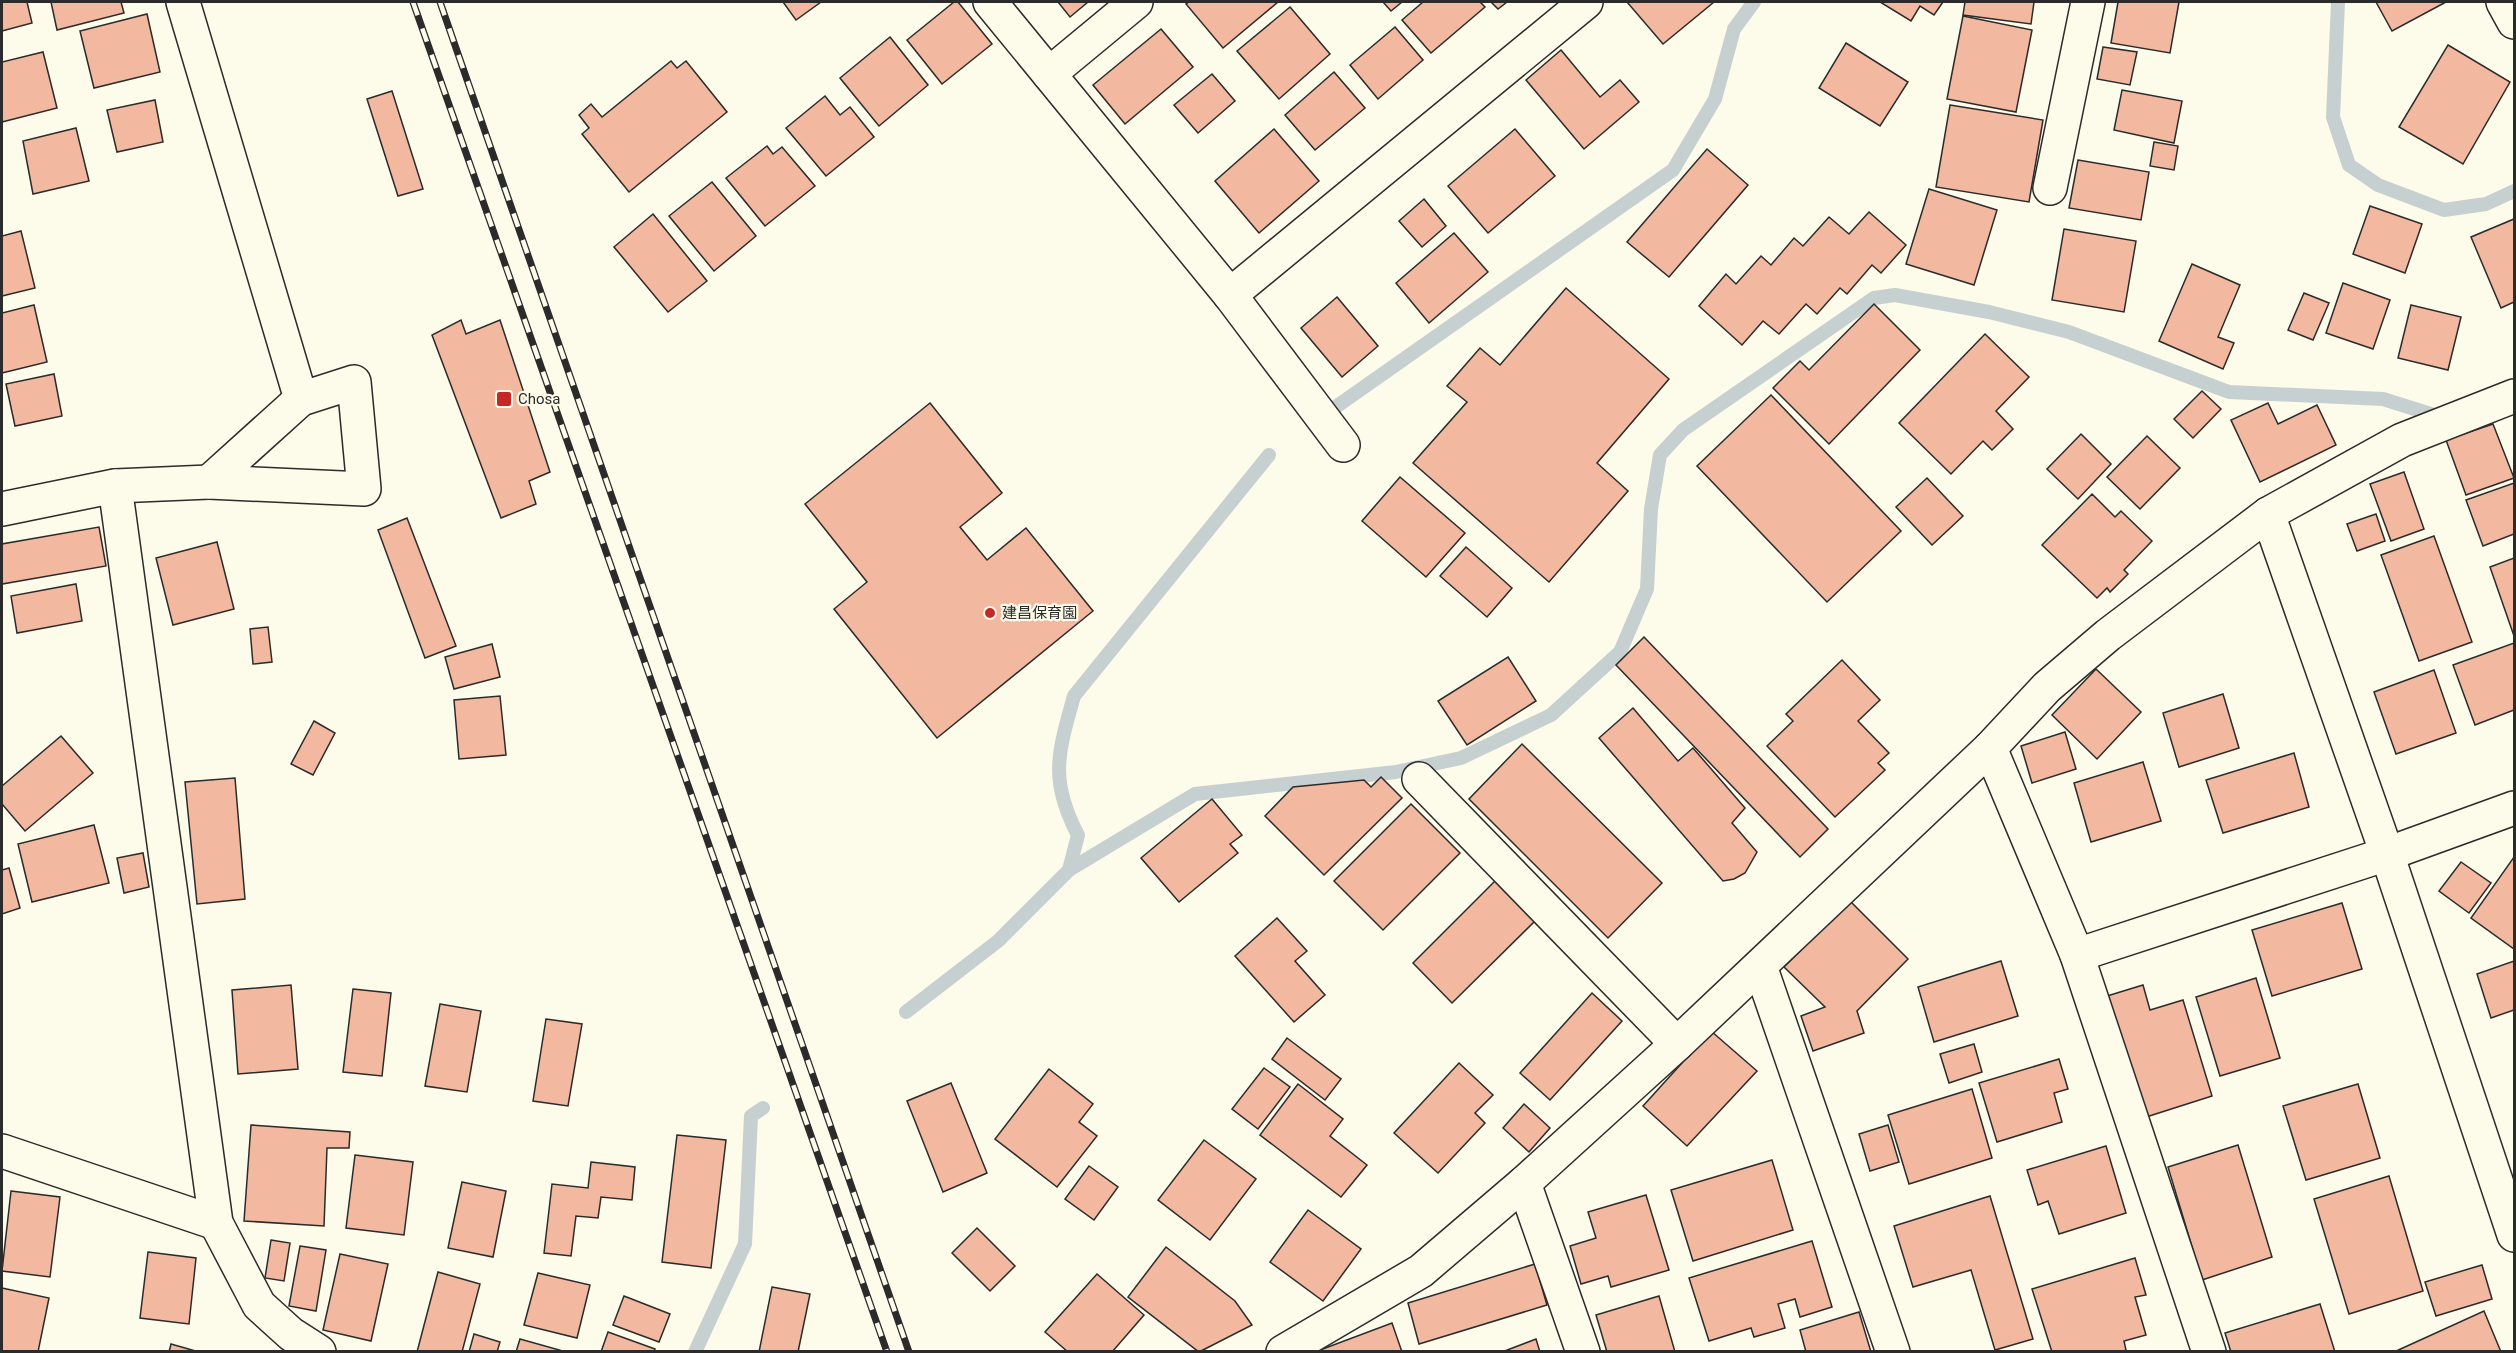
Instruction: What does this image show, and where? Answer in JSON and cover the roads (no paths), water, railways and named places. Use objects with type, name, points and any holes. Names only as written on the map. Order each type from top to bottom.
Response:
[{"type":"street","points":[[183,2],[301,399]]},
{"type":"street","points":[[990,2],[1230,295],[1343,445]]},
{"type":"street","points":[[1049,74],[1136,2]]},
{"type":"street","points":[[1230,295],[1586,2]]},
{"type":"street","points":[[2050,188],[2088,2]]},
{"type":"street","points":[[2503,2],[2514,22]]},
{"type":"street","points":[[2,509],[115,486],[209,482],[364,489],[354,382],[301,399],[209,482]]},
{"type":"street","points":[[1283,1352],[1421,1271],[1524,1184],[1677,1044],[1990,748],[2047,687],[2108,635],[2268,514],[2402,440],[2514,396]]},
{"type":"street","points":[[115,486],[216,1223],[259,1305],[291,1334],[319,1352]]},
{"type":"street","points":[[2268,514],[2387,854],[2514,1235]]},
{"type":"street","points":[[1990,748],[2077,955],[2209,1352]]},
{"type":"street","points":[[1419,779],[1677,1044]]},
{"type":"street","points":[[2077,955],[2387,854],[2514,808]]},
{"type":"street","points":[[1760,966],[1893,1352]]},
{"type":"street","points":[[2,1151],[216,1223]]},
{"type":"street","points":[[1524,1184],[1583,1352]]},
{"type":"waterway","points":[[1330,411],[1673,170],[1715,99],[1734,29],[1754,2]]},
{"type":"waterway","points":[[2338,2],[2333,117],[2349,165],[2378,185],[2444,210],[2486,204],[2514,191]]},
{"type":"waterway","points":[[1069,870],[1195,794],[1396,772],[1461,758],[1551,715],[1620,652],[1647,589],[1651,509],[1660,455],[1683,430],[1874,298],[1895,295],[1989,312],[2069,332],[2229,392],[2383,399],[2437,416]]},
{"type":"waterway","points":[[906,1012],[998,941],[1069,870],[1078,835],[1063,798],[1059,766],[1064,734],[1074,696],[1269,455]]},
{"type":"waterway","points":[[695,1352],[745,1244],[751,1116],[763,1108]]},
{"type":"railway","points":[[413,2],[887,1352]]},
{"type":"railway","points":[[440,2],[909,1352]]},
{"type":"place","name":"Chosa","points":[[504,399]]},
{"type":"place","name":"建昌保育園","points":[[990,613]]}]
